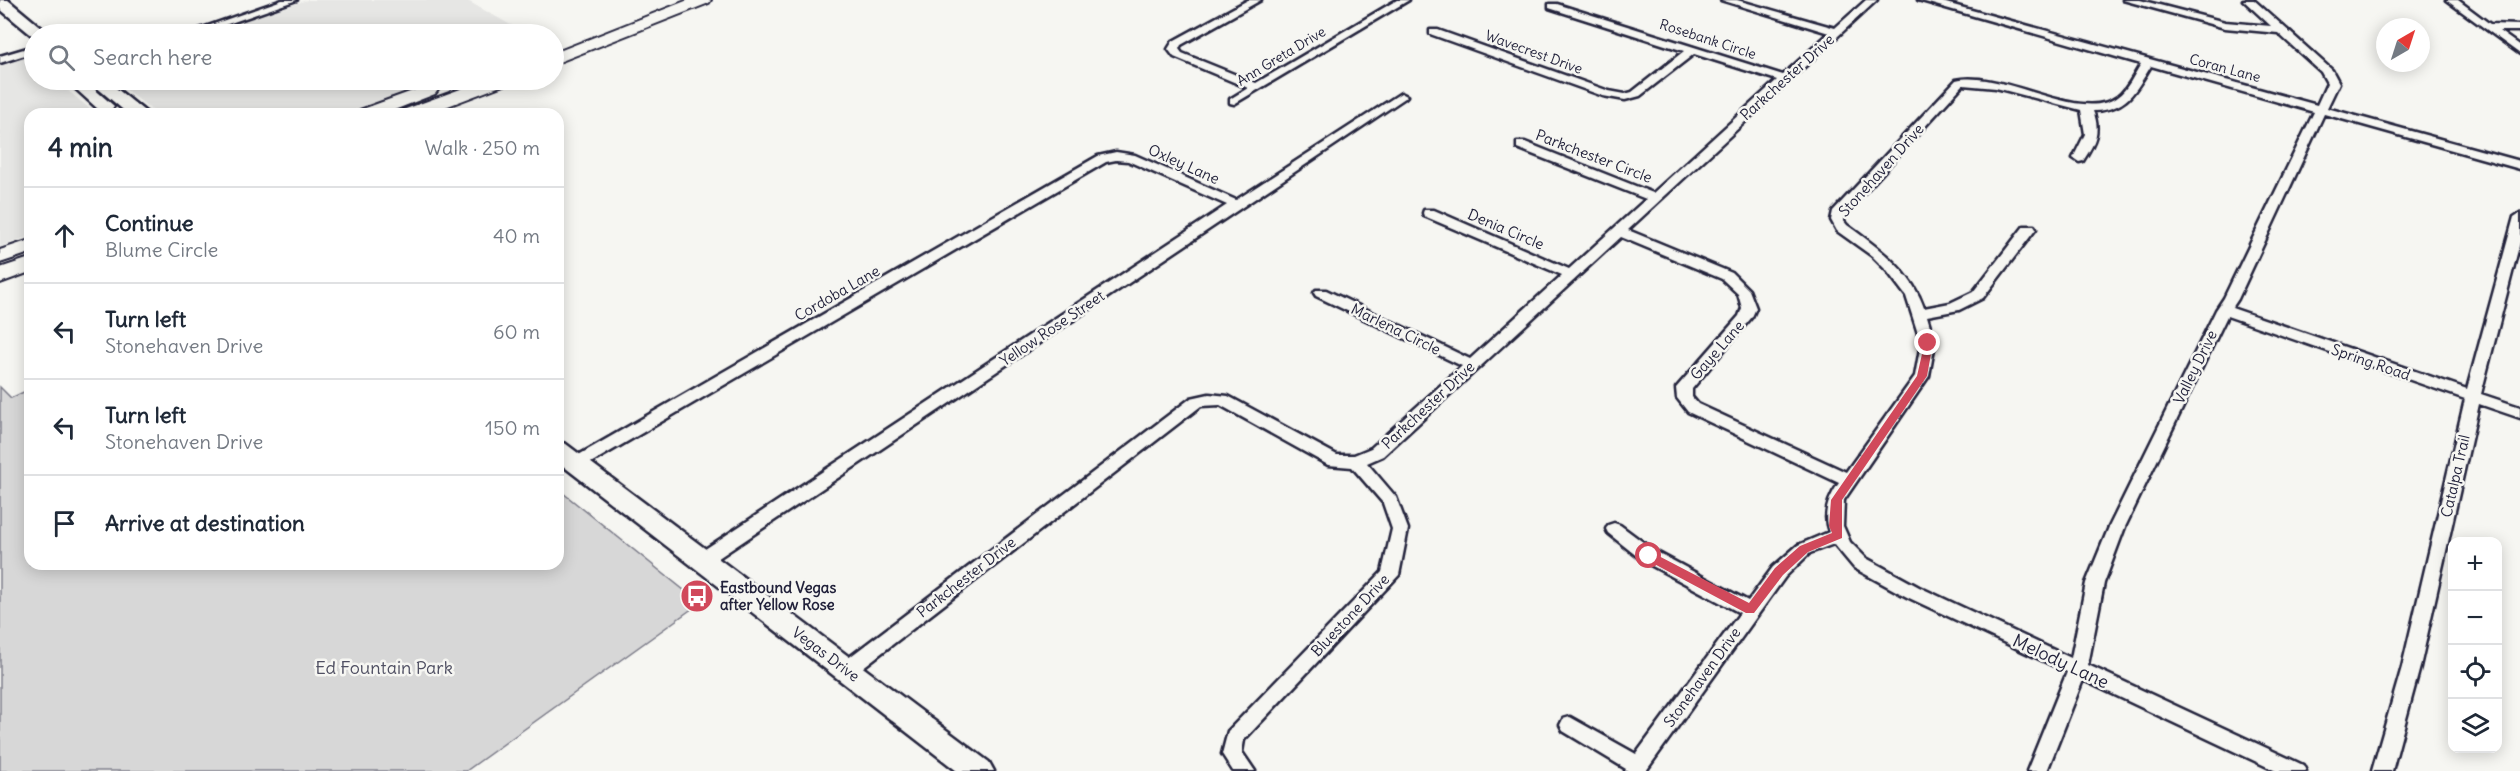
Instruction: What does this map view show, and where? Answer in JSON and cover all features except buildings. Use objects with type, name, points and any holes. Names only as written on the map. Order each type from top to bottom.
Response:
[{"type":"main road","points":[[564,38],[665,0]]},
{"type":"main road","points":[[564,54],[702,0]]},
{"type":"main road","points":[[0,1],[29,24]]},
{"type":"main road","points":[[0,18],[24,39]]},
{"type":"main road","points":[[101,90],[120,108]]},
{"type":"main road","points":[[383,108],[430,90]]},
{"type":"main road","points":[[426,108],[474,90]]},
{"type":"main road","points":[[0,257],[24,248]]},
{"type":"main road","points":[[0,276],[24,266]]},
{"type":"main road","name":"Vegas Drive","points":[[567,457],[978,771]]},
{"type":"street","points":[[220,24],[292,0]]},
{"type":"street","points":[[1256,0],[1177,43],[1173,48],[1178,55],[1257,88]]},
{"type":"street","name":"Ann Greta Drive","points":[[1234,101],[1404,0]]},
{"type":"street","points":[[1726,0],[1836,32]]},
{"type":"street","name":"Parkchester Drive","points":[[846,670],[1196,402],[1209,399],[1223,400],[1334,461],[1356,461],[1377,452],[1872,0]]},
{"type":"street","name":"Coran Lane","points":[[1923,0],[2520,165]]},
{"type":"street","points":[[2128,0],[2225,25],[2282,30]]},
{"type":"street","name":"Valley Drive","points":[[2037,771],[2078,669],[2095,583],[2117,526],[2223,310],[2231,299],[2333,83],[2326,70],[2248,0]]},
{"type":"street","points":[[2451,0],[2520,51]]},
{"type":"street","name":"Rosebank Circle","points":[[1553,6],[1784,79]]},
{"type":"street","points":[[2487,27],[2520,28]]},
{"type":"street","name":"Wavecrest Drive","points":[[1434,33],[1607,94],[1625,97],[1636,94],[1692,50]]},
{"type":"street","points":[[0,60],[24,52]]},
{"type":"street","name":"Stonehaven Drive","points":[[1637,768],[1779,572],[1804,549],[1838,535],[1835,526],[1836,500],[1922,376],[1928,343],[1913,296],[1892,268],[1877,253],[1842,228],[1837,220],[1838,214],[1960,82],[1980,81],[2065,105],[2085,107],[2112,105],[2121,100],[2148,62]]},
{"type":"street","name":"Yellow Rose Street","points":[[702,560],[1401,96]]},
{"type":"street","points":[[2079,158],[2093,135],[2085,107]]},
{"type":"street","name":"Parkchester Circle","points":[[1521,145],[1655,198]]},
{"type":"street","name":"Oxley Lane","points":[[1116,156],[1131,158],[1237,205]]},
{"type":"street","name":"Cordoba Lane","points":[[567,457],[1102,159],[1116,156]]},
{"type":"street","name":"Denia Circle","points":[[1429,213],[1570,274]]},
{"type":"street","name":"Catalpa Trail","points":[[2382,771],[2411,667],[2472,397],[2520,217]]},
{"type":"street","points":[[1920,313],[1954,307],[1978,295],[2029,229]]},
{"type":"street","name":"Gaye Lane","points":[[1618,231],[1727,276],[1744,293],[1749,308],[1745,317],[1684,388],[1685,398],[1693,408],[1850,481]]},
{"type":"street","name":"Marlena Circle","points":[[1321,293],[1471,365]]},
{"type":"street","name":"Spring Road","points":[[2223,310],[2520,413]]},
{"type":"street","name":"Bluestone Drive","points":[[1245,771],[1232,754],[1235,737],[1390,575],[1400,529],[1390,501],[1356,461]]},
{"type":"street","points":[[1614,529],[1649,556],[1750,610]]},
{"type":"street","name":"Melody Lane","points":[[1838,535],[1842,545],[1860,563],[1913,592],[2296,771]]},
{"type":"street","points":[[1570,725],[1637,768]]},
{"type":"shaded area","points":[[307,0],[466,0],[509,24],[232,24]]},
{"type":"shaded area","points":[[24,57],[24,90],[67,90],[89,108],[24,108],[24,238],[0,247],[0,65]]},
{"type":"shaded area","points":[[127,90],[408,90],[360,108],[149,108]]},
{"type":"green space","name":"Ed Fountain Park","points":[[0,387],[11,398],[24,392],[24,570],[564,570],[564,494],[700,603],[466,771],[0,771]]},
{"type":"place","name":"Eastbound Vegas after Yellow Rose","points":[[697,596]]},
{"type":"route","points":[[1649,556],[1750,610],[1779,572],[1804,549],[1838,535],[1835,526],[1836,500],[1922,376],[1928,343]]}]
